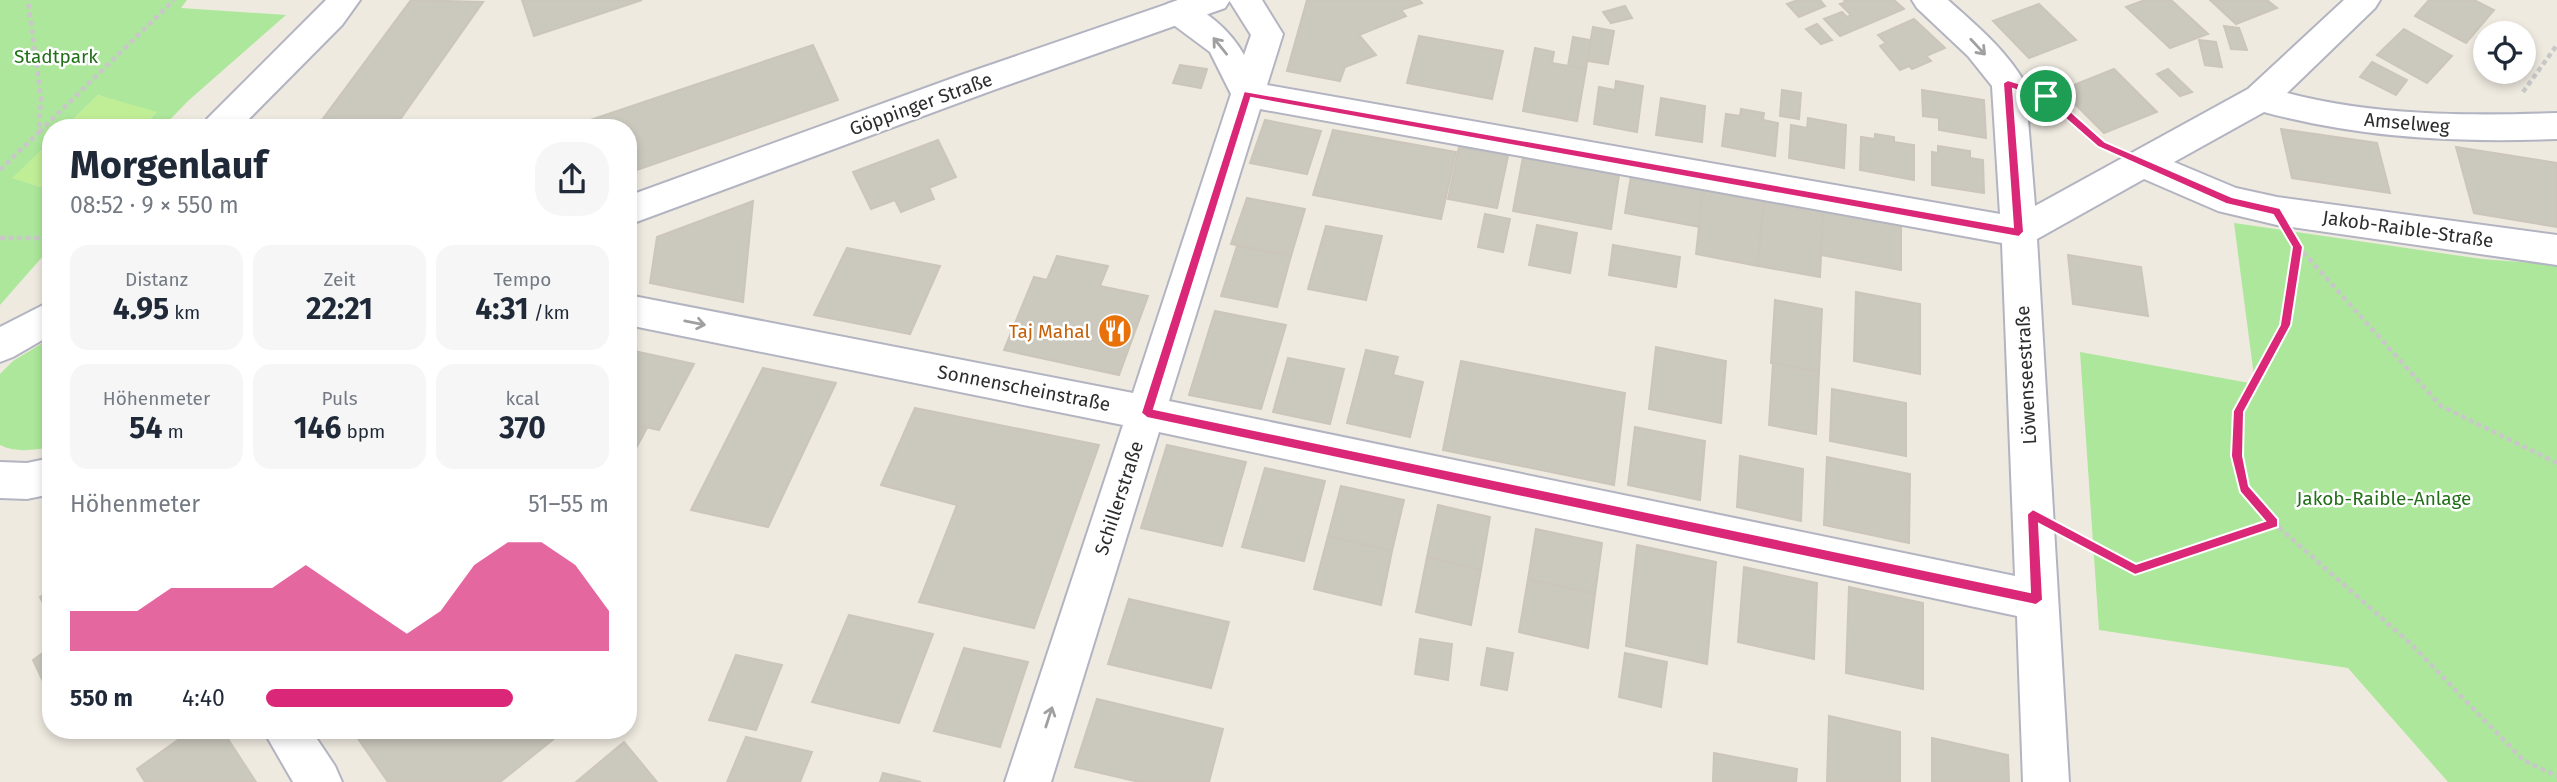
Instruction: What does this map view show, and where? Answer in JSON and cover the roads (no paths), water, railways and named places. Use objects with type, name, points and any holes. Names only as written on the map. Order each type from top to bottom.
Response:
[{"type":"street","points":[[228,119],[331,17],[344,0]]},
{"type":"street","name":"Göppinger Straße","points":[[637,208],[1214,0]]},
{"type":"street","name":"Schillerstraße","points":[[1028,782],[1266,34],[1245,0]]},
{"type":"street","name":"Löwenseestraße","points":[[1928,0],[1980,48],[2008,83],[2019,232],[2046,782]]},
{"type":"street","points":[[1178,12],[1222,44],[1248,93],[2019,232],[2260,98],[2364,0]]},
{"type":"street","name":"Amselweg","points":[[2260,98],[2309,113],[2420,127],[2557,126]]},
{"type":"street","name":"Jakob-Raible-Straße","points":[[2141,163],[2230,201],[2277,211],[2557,250]]},
{"type":"street","name":"Sonnenscheinstraße","points":[[637,312],[1147,413],[2036,600]]},
{"type":"street","points":[[0,346],[42,321]]},
{"type":"street","points":[[0,480],[42,478]]},
{"type":"street","points":[[291,739],[319,782]]},
{"type":"place","name":"Taj Mahal","points":[[1115,331]]},
{"type":"park label","name":"Stadtpark","points":[[56,56]]},
{"type":"park label","name":"Jakob-Raible-Anlage","points":[[2384,498]]}]
